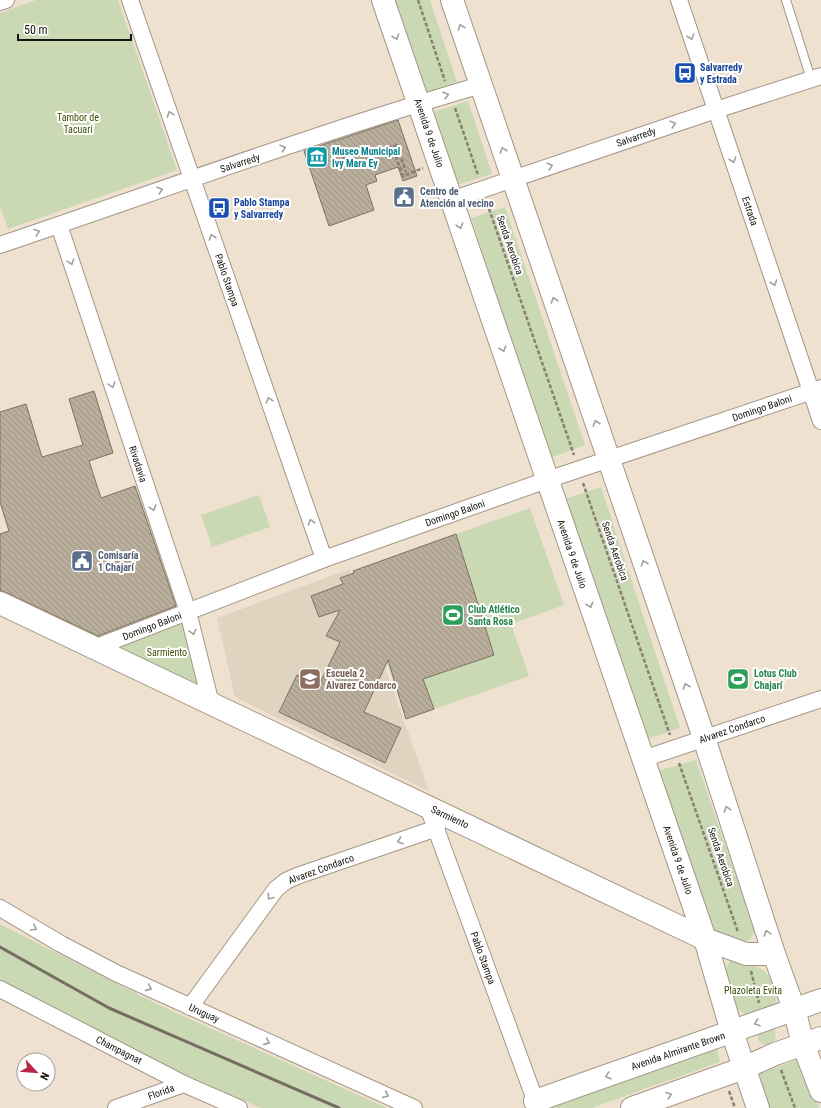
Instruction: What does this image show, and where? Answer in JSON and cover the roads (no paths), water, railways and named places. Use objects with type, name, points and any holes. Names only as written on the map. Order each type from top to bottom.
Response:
[{"type":"main road","name":"Avenida 9 de Julio","points":[[383,0],[642,759],[705,938],[732,1032],[758,1108]]},
{"type":"main road","points":[[452,0],[704,738],[774,954],[794,1009],[812,1041],[821,1091]]},
{"type":"main road","name":"Sarmiento","points":[[0,603],[705,938],[746,954],[774,954]]},
{"type":"main road","name":"Avenida Almirante Brown","points":[[536,1105],[821,1000]]},
{"type":"main road","points":[[632,1108],[744,1068],[775,1054],[812,1041]]},
{"type":"street","points":[[0,2],[6,0]]},
{"type":"street","name":"Pablo Stampa","points":[[130,0],[324,559]]},
{"type":"street","name":"Estrada","points":[[679,0],[716,110],[816,390],[821,421]]},
{"type":"street","name":"Salvarredy","points":[[452,200],[716,110],[816,78]]},
{"type":"street","name":"Salvarredy","points":[[1,240],[59,225],[418,103],[481,85]]},
{"type":"street","name":"Rivadavia","points":[[59,225],[188,612],[211,704]]},
{"type":"street","name":"Domingo Baloni","points":[[94,648],[324,559],[547,480],[816,390]]},
{"type":"street","name":"Alvarez Condarco","points":[[642,759],[821,699]]},
{"type":"street","name":"Pablo Stampa","points":[[428,807],[437,828],[536,1105]]},
{"type":"street","name":"Alvarez Condarco","points":[[190,1007],[276,889],[286,881],[437,828]]},
{"type":"street","name":"Uruguay","points":[[0,908],[61,944],[116,973],[414,1108]]},
{"type":"street","name":"Champagnat","points":[[0,989],[184,1084],[239,1108]]},
{"type":"street","name":"Florida","points":[[116,1108],[184,1084]]},
{"type":"lane","points":[[786,0],[816,78]]},
{"type":"railway","points":[[0,947],[109,1008],[339,1108]]},
{"type":"place","name":"Salvarredy y Estrada","points":[[685,73]]},
{"type":"place","name":"Museo Municipal Ivy Mara Ey","points":[[317,157]]},
{"type":"place","name":"Centro de Atención al vecino","points":[[404,197]]},
{"type":"place","name":"Pablo Stampa y Salvarredy","points":[[219,208]]},
{"type":"place","name":"Comisaría 1 Chajarí","points":[[82,561]]},
{"type":"place","name":"Club Atlético Santa Rosa","points":[[453,615]]},
{"type":"place","name":"Escuela 2 Alvarez Condarco","points":[[310,679]]},
{"type":"place","name":"Lotus Club Chajarí","points":[[738,679]]},
{"type":"park label","name":"Tambor de Tacuarí","points":[[78,122]]},
{"type":"park label","name":"Plazoleta Evita","points":[[753,990]]}]
